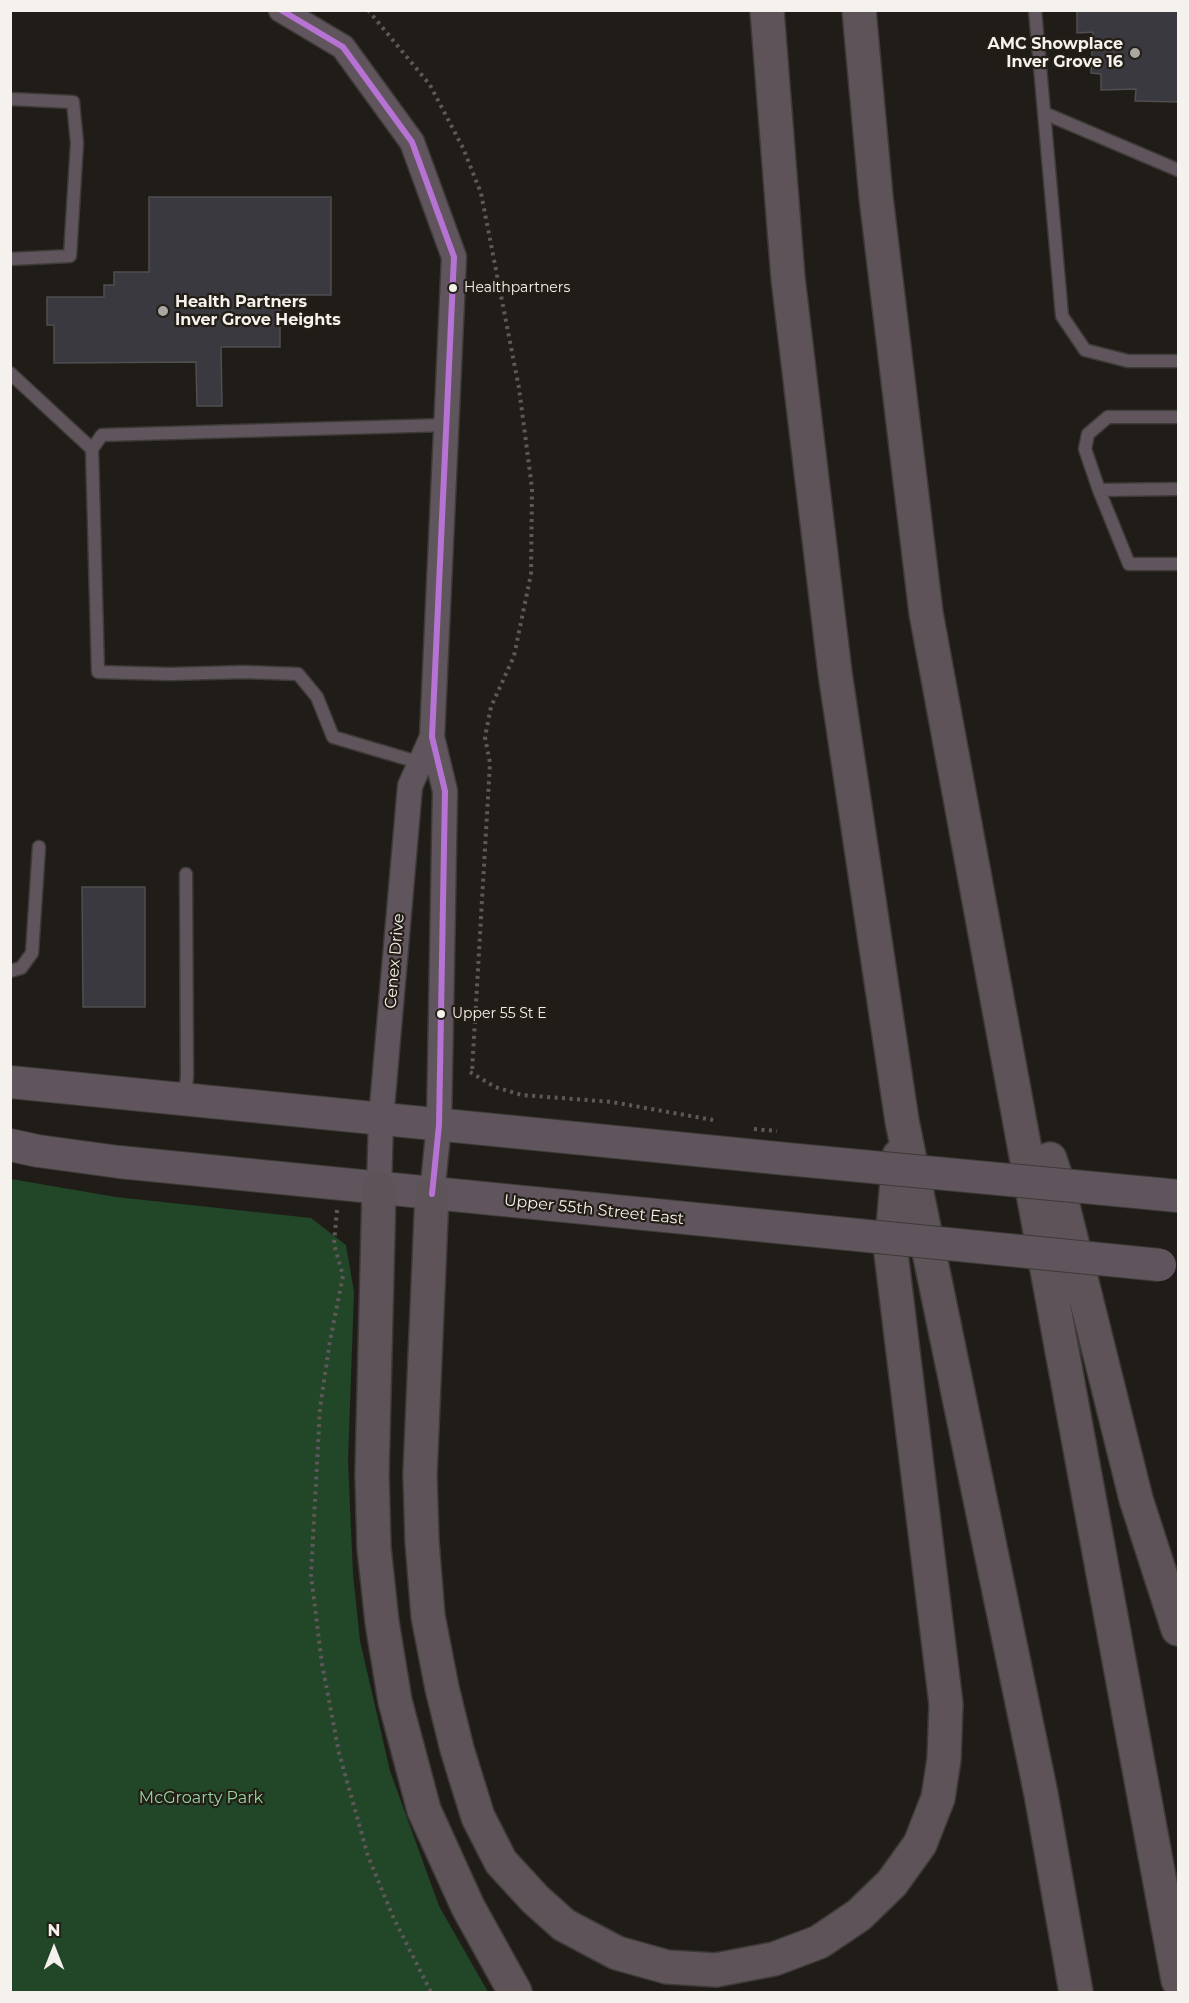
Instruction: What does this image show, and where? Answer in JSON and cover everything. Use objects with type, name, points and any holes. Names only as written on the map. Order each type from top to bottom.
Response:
[{"type":"highway","points":[[766,10],[788,278],[835,673],[902,1121],[1041,1794],[1076,1992]]},
{"type":"highway","points":[[859,10],[876,197],[926,613],[1179,1980]]},
{"type":"highway","points":[[1001,1014],[1056,1178],[1136,1499],[1179,1629]]},
{"type":"highway","points":[[432,1194],[420,1473],[422,1541],[429,1616],[442,1688],[457,1749],[478,1817],[501,1862],[535,1899],[564,1925],[617,1953],[667,1966],[716,1970],[774,1959],[819,1942],[859,1915],[892,1883],[920,1844],[938,1798],[944,1759],[946,1704],[891,1253],[902,1121]]},
{"type":"highway","points":[[379,1189],[372,1473],[374,1548],[383,1633],[395,1701],[424,1810],[468,1907],[515,1992]]},
{"type":"street","name":"Cenex Drive","points":[[281,10],[343,47],[412,142],[454,257],[432,737],[445,791],[439,1125],[432,1194]]},
{"type":"street","name":"Cenex Drive","points":[[379,1189],[381,1119],[410,786],[432,737]]},
{"type":"street","points":[[10,1082],[1179,1196]]},
{"type":"street","name":"Upper 55th Street East","points":[[10,1145],[119,1162],[1169,1266]]},
{"type":"lane","points":[[1035,10],[1062,316],[1085,351],[1128,361],[1179,361]]},
{"type":"lane","points":[[10,99],[73,102],[77,143],[70,256],[10,259]]},
{"type":"lane","points":[[1044,113],[1179,170]]},
{"type":"lane","points":[[10,373],[92,449]]},
{"type":"lane","points":[[1179,417],[1108,417],[1088,434],[1085,449],[1129,564],[1179,564]]},
{"type":"lane","points":[[421,763],[333,736],[317,697],[298,675],[244,672],[170,674],[98,672],[92,449],[102,435],[446,425]]},
{"type":"lane","points":[[1099,490],[1179,489]]},
{"type":"lane","points":[[10,971],[21,968],[32,953],[39,847]]},
{"type":"lane","points":[[185,1099],[188,1076],[186,874]]},
{"type":"path","points":[[368,10],[430,85],[463,148],[481,193],[519,388],[532,488],[531,574],[514,656],[491,707],[485,737],[490,763],[472,1072]]},
{"type":"green space","name":"McGroarty Park","points":[[11,1179],[116,1197],[311,1218],[346,1245],[354,1292],[348,1461],[353,1574],[360,1641],[390,1771],[439,1906],[488,1992],[11,1992]]},
{"type":"building","name":"AMC Showplace Inver Grove 16","points":[[1077,10],[1179,10],[1179,102],[1135,101],[1136,89],[1101,90],[1101,74],[1091,73],[1093,32],[1077,33]]},
{"type":"building","name":"Health Partners Inver Grove Heights","points":[[149,197],[331,197],[331,295],[280,295],[280,347],[221,347],[222,406],[197,406],[196,362],[54,363],[54,325],[47,325],[47,297],[104,297],[104,285],[114,285],[114,272],[149,272]]},
{"type":"building","points":[[82,887],[145,887],[145,1007],[83,1007]]},
{"type":"transit line","points":[[281,10],[343,47],[412,142],[454,257],[432,737],[445,791],[439,1125],[432,1194]]},
{"type":"place","name":"AMC Showplace Inver Grove 16","points":[[1135,53]]},
{"type":"place","name":"Healthpartners","points":[[453,288]]},
{"type":"place","name":"Health Partners Inver Grove Heights","points":[[163,311]]},
{"type":"place","name":"Upper 55 St E","points":[[441,1014]]}]
